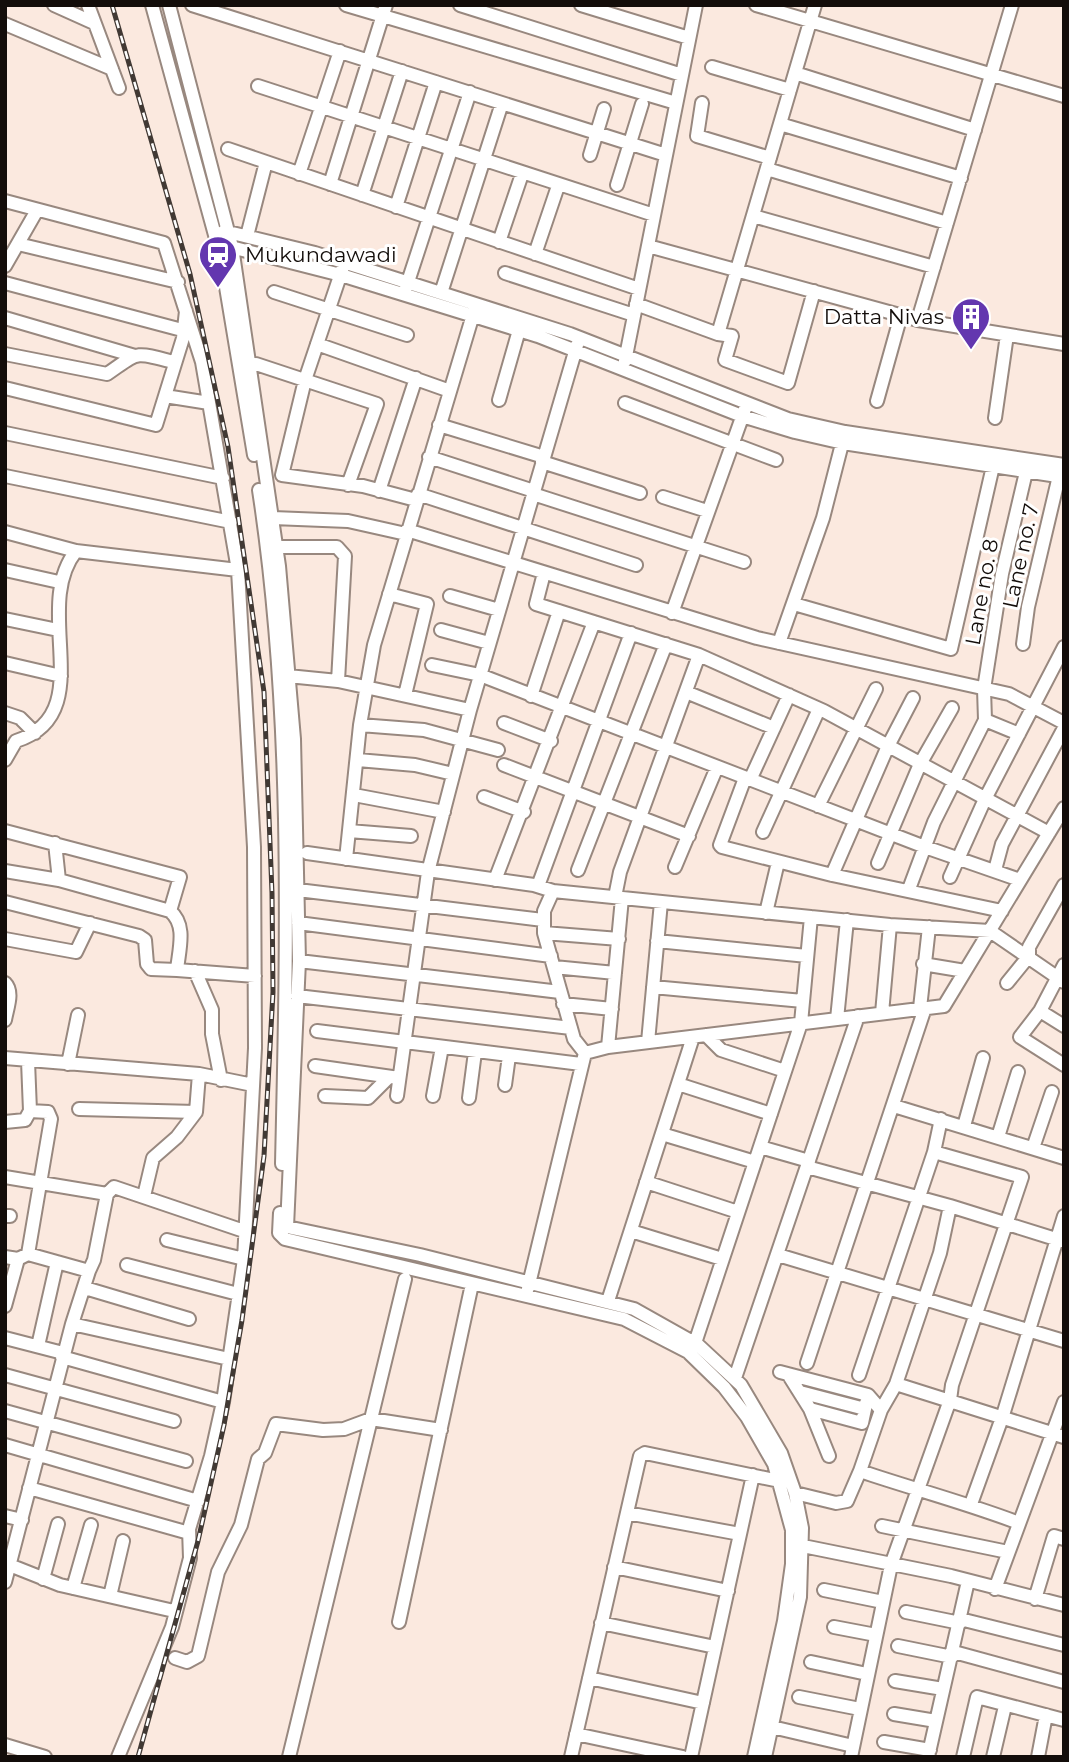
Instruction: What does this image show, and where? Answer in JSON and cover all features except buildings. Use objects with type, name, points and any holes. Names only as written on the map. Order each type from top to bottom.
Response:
[{"type":"street","points":[[54,5],[94,23]]},
{"type":"street","points":[[88,5],[119,88]]},
{"type":"street","points":[[152,5],[218,246],[268,548],[284,743],[285,1239],[408,1272],[472,1284],[608,1301],[635,1309],[671,1335],[724,1387],[747,1417],[789,1485],[792,1564],[784,1621],[754,1757]]},
{"type":"street","points":[[169,5],[232,247],[276,547],[294,739],[299,961],[285,1231]]},
{"type":"street","points":[[192,5],[666,155]]},
{"type":"street","points":[[346,5],[385,11],[676,103]]},
{"type":"street","points":[[460,5],[682,75]]},
{"type":"street","points":[[581,5],[689,38]]},
{"type":"street","points":[[624,362],[696,5]]},
{"type":"street","points":[[756,5],[1064,96]]},
{"type":"street","points":[[718,334],[815,5]]},
{"type":"street","points":[[918,320],[1012,5]]},
{"type":"street","points":[[330,184],[385,11]]},
{"type":"street","points":[[5,23],[112,69]]},
{"type":"street","points":[[299,174],[340,51]]},
{"type":"street","points":[[712,67],[790,90]]},
{"type":"street","points":[[362,195],[402,71]]},
{"type":"street","points":[[795,73],[975,130]]},
{"type":"street","points":[[396,207],[436,82]]},
{"type":"street","points":[[258,86],[558,186],[654,215]]},
{"type":"street","points":[[406,289],[470,92]]},
{"type":"street","points":[[441,293],[502,103]]},
{"type":"street","points":[[702,103],[697,136],[769,164],[947,223]]},
{"type":"street","points":[[617,185],[642,104]]},
{"type":"street","points":[[590,155],[604,109]]},
{"type":"street","points":[[780,124],[961,177]]},
{"type":"street","points":[[228,149],[639,289]]},
{"type":"street","points":[[247,236],[266,162]]},
{"type":"street","points":[[499,242],[522,174]]},
{"type":"street","points":[[535,254],[558,186]]},
{"type":"street","points":[[5,201],[36,212],[164,243],[187,307],[209,403],[239,570],[253,834],[256,976],[244,1259],[223,1402],[189,1533],[190,1558],[174,1611],[167,1656],[118,1757]]},
{"type":"street","points":[[5,266],[36,212]]},
{"type":"street","points":[[753,216],[934,267]]},
{"type":"street","points":[[214,230],[247,236],[578,344],[744,410],[844,437],[1026,472],[1062,473]]},
{"type":"street","points":[[18,244],[178,282]]},
{"type":"street","points":[[218,246],[343,269]]},
{"type":"street","points":[[648,246],[918,320],[1064,344]]},
{"type":"street","points":[[282,475],[304,380],[343,269]]},
{"type":"street","points":[[505,273],[718,334],[732,335],[725,360],[788,383],[814,291]]},
{"type":"street","points":[[5,284],[182,330]]},
{"type":"street","points":[[406,289],[441,293],[475,310]]},
{"type":"street","points":[[274,292],[407,335]]},
{"type":"street","points":[[5,388],[156,425],[187,307]]},
{"type":"street","points":[[346,859],[360,725],[374,645],[475,310]]},
{"type":"street","points":[[877,401],[901,315]]},
{"type":"street","points":[[5,318],[135,356]]},
{"type":"street","points":[[499,400],[521,325]]},
{"type":"street","points":[[995,418],[1007,335]]},
{"type":"street","points":[[317,344],[450,391]]},
{"type":"street","points":[[397,1096],[394,1077],[404,1043],[428,872],[489,643],[578,344]]},
{"type":"street","points":[[5,354],[107,374],[125,359],[141,354],[173,362]]},
{"type":"street","points":[[256,364],[376,404],[348,485]]},
{"type":"street","points":[[379,491],[416,378]]},
{"type":"street","points":[[165,396],[209,403]]},
{"type":"street","points":[[625,403],[776,460]]},
{"type":"street","points":[[672,613],[744,410]]},
{"type":"street","points":[[439,425],[640,493]]},
{"type":"street","points":[[5,433],[223,478]]},
{"type":"street","points":[[844,437],[1062,473]]},
{"type":"street","points":[[779,643],[823,518],[844,437]]},
{"type":"street","points":[[429,457],[744,562]]},
{"type":"street","points":[[794,604],[951,649],[993,466]]},
{"type":"street","name":"Lane no. 8","points":[[985,720],[984,689],[1002,574],[1026,472]]},
{"type":"street","name":"Lane no. 7","points":[[1023,644],[1028,607],[1062,473]]},
{"type":"street","points":[[5,475],[231,522]]},
{"type":"street","points":[[265,480],[282,475],[417,497],[636,565]]},
{"type":"street","points":[[663,497],[708,511]]},
{"type":"street","points":[[272,518],[348,521],[407,532],[779,643],[1009,694],[1064,725],[1002,844],[995,870]]},
{"type":"street","points":[[5,533],[76,551],[239,570]]},
{"type":"street","points":[[276,547],[337,547],[343,551],[338,681]]},
{"type":"street","points":[[5,760],[16,741],[35,733],[45,725],[59,702],[59,582],[67,563],[76,551]]},
{"type":"street","points":[[5,570],[59,582]]},
{"type":"street","points":[[544,573],[536,604],[699,655],[789,695],[1049,833]]},
{"type":"street","points":[[389,594],[427,604],[405,695]]},
{"type":"street","points":[[450,596],[499,610]]},
{"type":"street","points":[[531,696],[559,611]]},
{"type":"street","points":[[5,619],[58,630]]},
{"type":"street","points":[[495,880],[524,812],[594,622]]},
{"type":"street","points":[[441,630],[489,643]]},
{"type":"street","points":[[538,886],[631,633]]},
{"type":"street","points":[[578,870],[666,644]]},
{"type":"street","points":[[950,877],[985,799],[1064,648]]},
{"type":"street","points":[[608,1047],[619,939],[620,872],[699,655]]},
{"type":"street","points":[[5,663],[61,676]]},
{"type":"street","points":[[432,665],[480,675],[925,847],[959,856],[1020,880]]},
{"type":"street","points":[[288,676],[338,681],[470,710]]},
{"type":"street","points":[[818,806],[876,689]]},
{"type":"street","points":[[686,692],[774,728]]},
{"type":"street","points":[[789,695],[747,779],[721,846],[832,875],[909,889],[1002,911]]},
{"type":"street","points":[[832,875],[888,746],[913,698]]},
{"type":"street","points":[[878,863],[920,764],[951,708]]},
{"type":"street","points":[[763,832],[819,709]]},
{"type":"street","points":[[5,713],[20,718],[35,733]]},
{"type":"street","points":[[909,889],[953,782],[985,720],[1019,734]]},
{"type":"street","points":[[504,723],[551,741]]},
{"type":"street","points":[[360,725],[424,730],[499,750]]},
{"type":"street","points":[[358,761],[415,765],[453,774]]},
{"type":"street","points":[[504,765],[688,836]]},
{"type":"street","points":[[675,867],[717,767]]},
{"type":"street","points":[[354,795],[444,812]]},
{"type":"street","points":[[484,797],[524,812]]},
{"type":"street","points":[[317,1031],[509,1056],[583,1059],[608,1047],[944,1006],[1064,808]]},
{"type":"street","points":[[5,831],[180,877],[170,911]]},
{"type":"street","points":[[349,831],[411,836]]},
{"type":"street","points":[[55,843],[59,880]]},
{"type":"street","points":[[307,853],[538,886],[553,891],[890,925],[990,932],[1062,975],[1020,1037],[1064,1065]]},
{"type":"street","points":[[766,913],[778,862]]},
{"type":"street","points":[[5,871],[59,880],[170,911],[180,919],[181,927],[177,970]]},
{"type":"street","points":[[1007,983],[1029,956],[1029,947],[1064,885]]},
{"type":"street","points":[[298,890],[424,905],[619,939]]},
{"type":"street","points":[[527,1289],[583,1059],[570,1028],[544,927],[553,891]]},
{"type":"street","points":[[5,902],[139,936],[145,940],[147,964],[151,969],[256,976]]},
{"type":"street","points":[[648,1042],[661,902]]},
{"type":"street","points":[[695,1343],[801,1023],[811,916]]},
{"type":"street","points":[[837,1019],[847,920]]},
{"type":"street","points":[[5,939],[76,952],[90,923]]},
{"type":"street","points":[[298,923],[419,939],[615,973]]},
{"type":"street","points":[[882,1013],[890,925]]},
{"type":"street","points":[[807,1363],[894,1105],[923,1008],[923,964],[929,928]]},
{"type":"street","points":[[657,941],[807,956]]},
{"type":"street","points":[[299,961],[414,973],[612,1009]]},
{"type":"street","points":[[923,964],[965,971]]},
{"type":"street","points":[[195,971],[212,1010],[212,1034],[221,1080]]},
{"type":"street","points":[[5,983],[10,988],[5,1018]]},
{"type":"street","points":[[653,987],[803,1001]]},
{"type":"street","points":[[297,996],[570,1028]]},
{"type":"street","points":[[1040,1010],[1064,1026]]},
{"type":"street","points":[[68,1064],[78,1016]]},
{"type":"street","points":[[735,1378],[858,1016]]},
{"type":"street","points":[[700,1036],[720,1050],[785,1071]]},
{"type":"street","points":[[608,1301],[678,1084],[700,1036]]},
{"type":"street","points":[[433,1096],[442,1047]]},
{"type":"street","points":[[469,1098],[475,1052]]},
{"type":"street","points":[[505,1085],[509,1056]]},
{"type":"street","points":[[5,1058],[199,1074],[253,1085]]},
{"type":"street","points":[[964,1126],[983,1058]]},
{"type":"street","points":[[5,1122],[25,1120],[30,1111],[28,1061]]},
{"type":"street","points":[[315,1066],[394,1077]]},
{"type":"street","points":[[998,1137],[1018,1072]]},
{"type":"street","points":[[144,1196],[153,1157],[177,1137],[196,1112],[199,1074]]},
{"type":"street","points":[[325,1096],[368,1098],[394,1077]]},
{"type":"street","points":[[678,1084],[771,1114]]},
{"type":"street","points":[[1033,1148],[1052,1091]]},
{"type":"street","points":[[894,1105],[1064,1158]]},
{"type":"street","points":[[79,1109],[196,1112]]},
{"type":"street","points":[[5,1306],[17,1256],[41,1182],[51,1114],[30,1111]]},
{"type":"street","points":[[859,1375],[886,1286],[934,1152],[941,1119]]},
{"type":"street","points":[[662,1134],[755,1162]]},
{"type":"street","points":[[760,1147],[866,1184],[950,1206],[1060,1241]]},
{"type":"street","points":[[772,1727],[852,1751],[891,1564],[901,1530],[950,1400],[952,1385],[1022,1177],[934,1152]]},
{"type":"street","points":[[5,1177],[107,1194]]},
{"type":"street","points":[[646,1182],[738,1212]]},
{"type":"street","points":[[5,1582],[12,1566],[54,1387],[94,1260],[107,1194],[114,1187],[244,1231]]},
{"type":"street","points":[[571,1757],[639,1459],[645,1453],[753,1475],[836,1503],[847,1501],[880,1410],[896,1384],[940,1253],[950,1206]]},
{"type":"street","points":[[971,1504],[1060,1241],[1064,1216]]},
{"type":"street","points":[[285,1231],[414,1254],[624,1319],[695,1343],[735,1378],[781,1453],[803,1546],[800,1597],[765,1757]]},
{"type":"street","points":[[631,1231],[722,1259]]},
{"type":"street","points":[[167,1240],[244,1259]]},
{"type":"street","points":[[289,1757],[414,1254]]},
{"type":"street","points":[[778,1255],[1064,1341]]},
{"type":"street","points":[[17,1256],[57,1262],[89,1271]]},
{"type":"street","points":[[38,1346],[57,1262]]},
{"type":"street","points":[[127,1265],[238,1294]]},
{"type":"street","points":[[399,1622],[472,1284]]},
{"type":"street","points":[[85,1288],[189,1319]]},
{"type":"street","points":[[72,1324],[229,1359]]},
{"type":"street","points":[[5,1338],[223,1402]]},
{"type":"street","points":[[829,1456],[810,1409],[784,1373],[867,1402],[880,1410]]},
{"type":"street","points":[[5,1375],[174,1421]]},
{"type":"street","points":[[896,1384],[1003,1415],[1058,1435]]},
{"type":"street","points":[[800,1392],[867,1402]]},
{"type":"street","points":[[810,1409],[862,1423],[867,1402]]},
{"type":"street","points":[[995,1589],[1019,1523],[1058,1435],[1064,1402]]},
{"type":"street","points":[[5,1411],[186,1461]]},
{"type":"street","points":[[167,1656],[187,1662],[198,1656],[218,1572],[241,1525],[258,1460],[265,1453],[275,1424],[323,1430],[344,1429],[371,1419],[441,1430]]},
{"type":"street","points":[[344,1429],[356,1436],[364,1450]]},
{"type":"street","points":[[5,1446],[198,1501]]},
{"type":"street","points":[[860,1471],[916,1491],[971,1504],[1019,1523]]},
{"type":"street","points":[[691,1757],[753,1475]]},
{"type":"street","points":[[29,1488],[189,1533]]},
{"type":"street","points":[[627,1513],[740,1534]]},
{"type":"street","points":[[5,1516],[22,1520]]},
{"type":"street","points":[[43,1579],[58,1524]]},
{"type":"street","points":[[74,1588],[91,1525]]},
{"type":"street","points":[[882,1525],[1008,1552]]},
{"type":"street","points":[[1035,1599],[1054,1536],[1064,1539]]},
{"type":"street","points":[[110,1596],[123,1541]]},
{"type":"street","points":[[803,1546],[968,1581],[1064,1605]]},
{"type":"street","points":[[12,1566],[74,1588],[174,1611]]},
{"type":"street","points":[[614,1567],[728,1591]]},
{"type":"street","points":[[884,1742],[929,1754],[968,1581]]},
{"type":"street","points":[[824,1590],[883,1602]]},
{"type":"street","points":[[906,1612],[960,1621],[1064,1645]]},
{"type":"street","points":[[601,1623],[715,1647]]},
{"type":"street","points":[[834,1627],[876,1635]]},
{"type":"street","points":[[898,1646],[953,1655],[1064,1682]]},
{"type":"street","points":[[811,1662],[867,1674]]},
{"type":"street","points":[[589,1678],[703,1703]]},
{"type":"street","points":[[895,1681],[943,1689]]},
{"type":"street","points":[[963,1757],[977,1697],[1064,1720]]},
{"type":"street","points":[[799,1698],[860,1709]]},
{"type":"street","points":[[993,1757],[1005,1706]]},
{"type":"street","points":[[894,1714],[936,1721]]},
{"type":"street","points":[[1038,1757],[1046,1715]]},
{"type":"street","points":[[576,1734],[683,1757]]},
{"type":"street","points":[[5,1745],[42,1756]]},
{"type":"railway","points":[[112,5],[190,274],[228,447],[264,692],[272,893],[273,992],[264,1156],[242,1320],[224,1425],[198,1541],[138,1757]]},
{"type":"place","name":"Mukundawadi","points":[[218,289]]},
{"type":"place","name":"Datta Nivas","points":[[971,351]]}]
